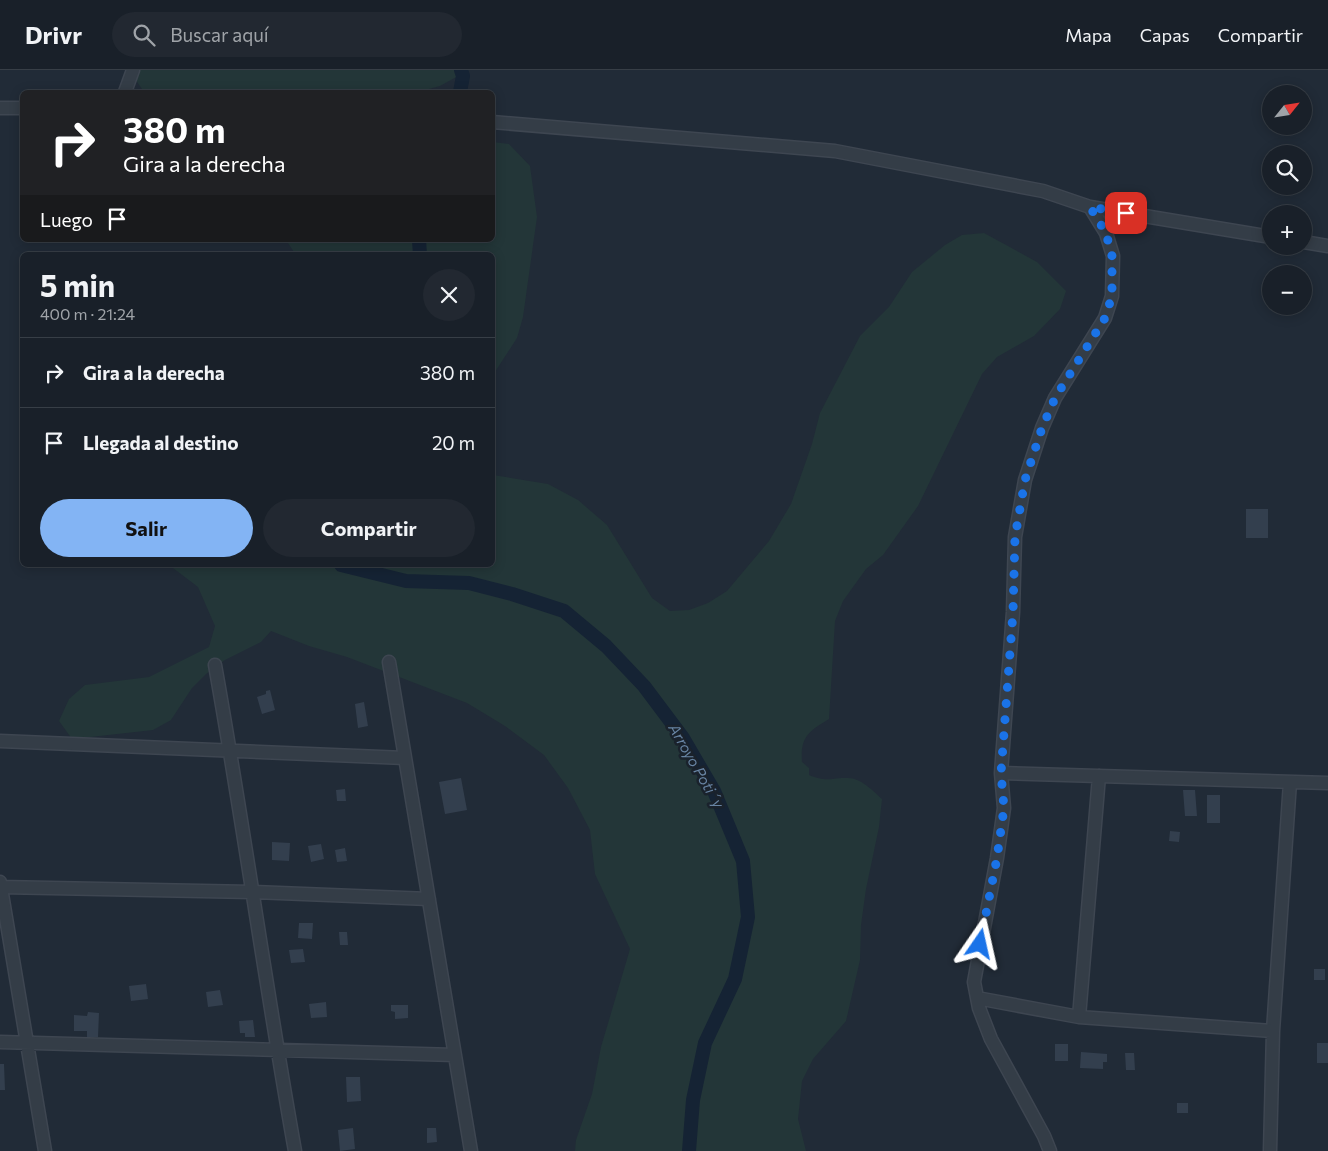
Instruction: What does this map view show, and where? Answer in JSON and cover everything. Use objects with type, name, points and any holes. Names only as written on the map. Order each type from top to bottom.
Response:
[{"type":"street","points":[[127,90],[133,70]]},
{"type":"street","points":[[0,108],[20,108]]},
{"type":"street","points":[[495,122],[834,151],[1043,191],[1090,207],[1262,236]]},
{"type":"street","points":[[1050,1151],[1031,1111],[991,1039],[978,1008],[974,982],[997,858],[1004,808],[1001,773],[1013,612],[1015,537],[1025,480],[1042,428],[1055,398],[1105,318],[1112,296],[1112,256],[1106,233],[1090,207]]},
{"type":"street","points":[[1312,243],[1328,246]]},
{"type":"street","points":[[389,662],[471,1151]]},
{"type":"street","points":[[215,665],[295,1151]]},
{"type":"street","points":[[0,741],[405,758]]},
{"type":"street","points":[[1001,773],[1328,783]]},
{"type":"street","points":[[1079,1017],[1099,776]]},
{"type":"street","points":[[1270,1151],[1273,1031],[1290,782]]},
{"type":"street","points":[[45,1151],[0,886],[252,892],[429,899]]},
{"type":"street","points":[[977,998],[1079,1017],[1273,1031]]},
{"type":"street","points":[[0,1042],[455,1055]]},
{"type":"shaded area","points":[[129,70],[469,70],[440,86],[425,90],[143,90]]},
{"type":"shaded area","points":[[495,142],[509,144],[530,166],[537,217],[523,317],[517,338],[495,372],[495,252],[294,252],[287,242],[495,242]]},
{"type":"shaded area","points":[[984,233],[1037,262],[1066,291],[1060,309],[1034,336],[997,357],[982,374],[918,506],[883,555],[866,569],[843,601],[835,621],[829,719],[816,727],[807,736],[803,746],[802,762],[809,768],[809,775],[825,779],[842,778],[858,780],[882,799],[879,827],[866,889],[861,925],[860,960],[846,1021],[813,1059],[802,1081],[798,1119],[806,1151],[575,1151],[576,1140],[592,1094],[601,1047],[630,949],[595,874],[590,830],[568,788],[544,755],[505,726],[467,703],[347,657],[309,646],[271,631],[261,642],[225,660],[206,674],[192,688],[171,720],[153,730],[72,739],[59,721],[69,699],[85,685],[149,677],[209,647],[215,626],[198,587],[172,567],[495,567],[495,475],[548,484],[578,500],[607,525],[652,598],[670,611],[689,610],[708,603],[727,591],[769,541],[791,504],[812,444],[820,413],[860,336],[889,307],[912,272],[945,245],[962,235]]},
{"type":"building","points":[[1246,509],[1268,509],[1268,538],[1246,538]]},
{"type":"building","points":[[270,690],[275,710],[262,714],[257,697],[266,694],[266,691]]},
{"type":"building","points":[[364,702],[368,726],[358,728],[355,704]]},
{"type":"building","points":[[461,778],[467,810],[445,814],[439,782]]},
{"type":"building","points":[[345,789],[346,801],[337,801],[336,790]]},
{"type":"building","points":[[1183,790],[1195,790],[1197,816],[1185,816]]},
{"type":"building","points":[[1207,795],[1220,795],[1220,823],[1207,823]]},
{"type":"building","points":[[1170,831],[1180,832],[1179,842],[1169,841]]},
{"type":"building","points":[[272,842],[290,843],[289,861],[272,860]]},
{"type":"building","points":[[321,844],[324,859],[311,862],[308,846]]},
{"type":"building","points":[[345,848],[347,861],[337,862],[335,850]]},
{"type":"building","points":[[299,923],[313,923],[312,939],[298,938]]},
{"type":"building","points":[[339,932],[347,932],[348,945],[340,945]]},
{"type":"building","points":[[303,949],[305,962],[291,963],[289,950]]},
{"type":"building","points":[[1314,969],[1325,969],[1325,980],[1314,980]]},
{"type":"building","points":[[146,984],[148,999],[131,1001],[129,986]]},
{"type":"building","points":[[220,990],[223,1005],[208,1007],[206,992]]},
{"type":"building","points":[[326,1002],[327,1017],[311,1018],[309,1004]]},
{"type":"building","points":[[391,1005],[408,1005],[408,1018],[395,1019],[395,1012],[391,1011]]},
{"type":"building","points":[[88,1012],[99,1013],[98,1037],[87,1037],[87,1031],[74,1031],[74,1015],[87,1016]]},
{"type":"building","points":[[253,1020],[255,1037],[245,1037],[245,1033],[240,1033],[239,1021]]},
{"type":"building","points":[[1317,1043],[1328,1043],[1328,1063],[1317,1063]]},
{"type":"building","points":[[1055,1044],[1068,1044],[1068,1061],[1055,1061]]},
{"type":"building","points":[[1081,1052],[1107,1054],[1107,1062],[1103,1062],[1103,1069],[1080,1068]]},
{"type":"building","points":[[1125,1053],[1134,1053],[1135,1070],[1126,1070]]},
{"type":"building","points":[[0,1064],[4,1064],[5,1090],[0,1090]]},
{"type":"building","points":[[346,1077],[360,1077],[361,1101],[347,1102]]},
{"type":"building","points":[[1177,1103],[1188,1103],[1188,1113],[1177,1113]]},
{"type":"building","points":[[353,1128],[355,1149],[340,1151],[338,1130]]},
{"type":"building","points":[[427,1128],[436,1128],[437,1142],[427,1143]]},
{"type":"waterway","name":"Arroyo Poti´y","points":[[460,90],[463,76],[461,70]]},
{"type":"waterway","name":"Arroyo Poti´y","points":[[419,242],[420,252]]},
{"type":"waterway","name":"Arroyo Poti´y","points":[[349,567],[406,581],[469,583],[512,594],[564,611],[606,646],[644,686],[683,738],[714,791],[743,861],[748,917],[735,979],[705,1043],[693,1100],[689,1151]]},
{"type":"route","points":[[980,944],[997,858],[1004,808],[1001,773],[1013,612],[1015,537],[1025,480],[1042,428],[1055,398],[1105,318],[1112,296],[1112,256],[1106,233],[1090,207],[1126,213]]}]
